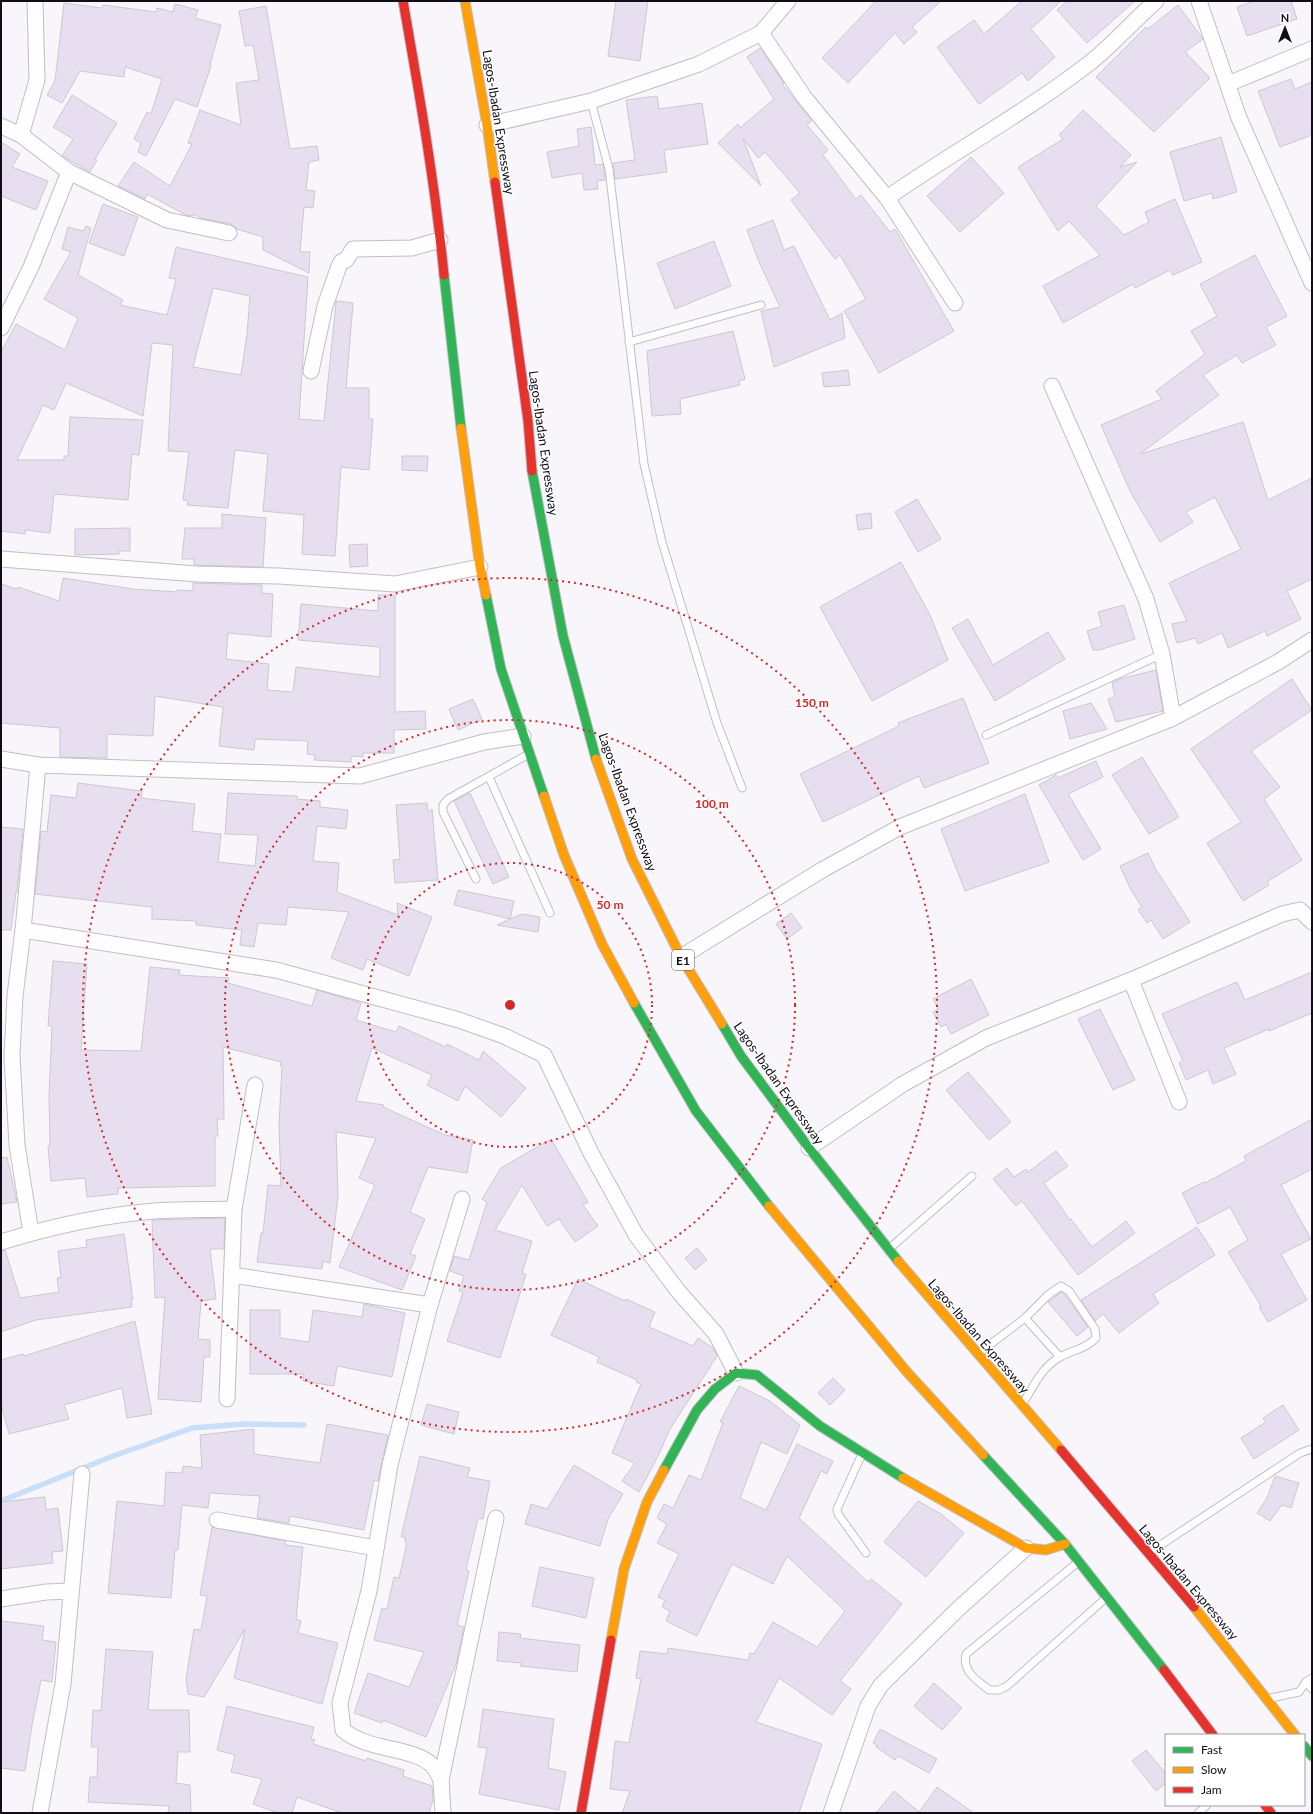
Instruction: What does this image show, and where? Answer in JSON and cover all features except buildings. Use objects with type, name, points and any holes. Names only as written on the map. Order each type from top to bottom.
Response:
[{"type":"main road","points":[[403,1],[419,90],[440,240],[456,390],[480,567],[501,670],[564,855],[602,944],[648,1029],[696,1111],[753,1187],[828,1279],[907,1372],[1065,1544],[1107,1596],[1212,1734]]},
{"type":"main road","name":"Lagos-Ibadan Expressway","points":[[465,1],[488,125],[528,421],[532,472],[563,636],[592,748],[632,859],[681,957],[741,1056],[809,1148],[889,1249],[977,1354],[1149,1553],[1294,1734]]},
{"type":"main road","points":[[581,1813],[624,1569],[647,1502],[697,1410],[715,1389],[736,1373],[757,1375],[820,1426],[912,1484],[1026,1548],[1038,1551],[1050,1551],[1065,1544]]},
{"type":"main road","points":[[1305,1747],[1312,1756]]},
{"type":"street","points":[[21,136],[37,80],[35,1]]},
{"type":"street","points":[[488,125],[591,100],[699,64],[760,33],[788,1]]},
{"type":"street","points":[[887,198],[914,179],[1020,113],[1088,64],[1156,1]]},
{"type":"street","points":[[1199,1],[1239,118],[1312,283]]},
{"type":"street","points":[[760,33],[804,97],[887,198],[955,303]]},
{"type":"street","points":[[1228,84],[1312,49]]},
{"type":"street","points":[[1,126],[21,136],[69,172],[167,220],[229,233]]},
{"type":"street","points":[[1,328],[31,267],[69,172]]},
{"type":"street","points":[[312,371],[325,306],[339,266],[341,262],[346,260],[353,249],[412,248],[440,240]]},
{"type":"street","points":[[1052,386],[1146,599],[1162,654],[1173,718]]},
{"type":"street","points":[[1,559],[197,574],[279,576],[395,584],[480,567]]},
{"type":"street","points":[[681,957],[822,870],[900,827],[1173,718],[1278,662],[1312,640]]},
{"type":"street","points":[[1,759],[38,765],[360,776],[484,742],[523,736]]},
{"type":"street","points":[[30,1233],[17,1145],[12,1056],[15,996],[23,930],[38,765]]},
{"type":"street","points":[[809,1148],[903,1084],[986,1038],[1131,980],[1287,912],[1300,910],[1312,922]]},
{"type":"street","points":[[23,930],[276,970],[460,1020],[504,1036],[544,1056],[590,1153],[636,1235],[678,1291],[716,1334],[736,1373]]},
{"type":"street","points":[[1131,980],[1179,1102]]},
{"type":"street","points":[[227,1399],[234,1209],[255,1085]]},
{"type":"street","points":[[441,1780],[432,1766],[416,1756],[374,1747],[350,1736],[343,1730],[340,1704],[369,1591],[390,1465],[430,1306],[462,1199]]},
{"type":"street","points":[[1,1242],[30,1233],[100,1219],[154,1211],[234,1209]]},
{"type":"street","points":[[232,1275],[430,1306]]},
{"type":"street","points":[[40,1813],[63,1684],[82,1474]]},
{"type":"street","points":[[443,1813],[441,1780],[496,1518]]},
{"type":"street","points":[[217,1520],[376,1548]]},
{"type":"street","points":[[831,1813],[868,1706],[881,1685],[958,1609],[1026,1548]]},
{"type":"street","points":[[1,1599],[46,1592],[71,1591]]},
{"type":"lane","points":[[591,100],[609,169],[644,464],[662,542],[716,723],[742,788]]},
{"type":"lane","points":[[629,342],[761,305]]},
{"type":"lane","points":[[986,735],[1162,654]]},
{"type":"lane","points":[[476,879],[443,812],[444,805],[448,799],[529,754]]},
{"type":"lane","points":[[489,776],[550,913]]},
{"type":"lane","points":[[889,1249],[972,1176]]},
{"type":"lane","points":[[977,1354],[1025,1318],[1048,1295],[1061,1286],[1070,1291],[1095,1329],[1096,1334],[1092,1342],[1060,1357],[1048,1366],[1040,1374],[1022,1406]]},
{"type":"lane","points":[[1025,1318],[1060,1357]]},
{"type":"lane","points":[[1149,1553],[1300,1453],[1312,1449]]},
{"type":"lane","points":[[862,1453],[837,1509],[838,1514],[866,1553]]},
{"type":"lane","points":[[1078,1561],[966,1654],[964,1662],[966,1670],[989,1690],[999,1690],[1007,1686],[1107,1596]]},
{"type":"lane","points":[[1266,1699],[1299,1692],[1309,1680]]},
{"type":"lane","points":[[1309,1680],[1312,1689]]},
{"type":"lane","points":[[1198,1813],[1206,1806]]},
{"type":"waterway","points":[[1,1501],[108,1458],[192,1428],[244,1424],[304,1425]]},
{"type":"traffic: fast","points":[[444,275],[461,428]]},
{"type":"traffic: fast","points":[[532,471],[563,636],[596,759]]},
{"type":"traffic: fast","points":[[486,595],[501,669],[544,796]]},
{"type":"traffic: fast","points":[[634,1003],[696,1111],[769,1206]]},
{"type":"traffic: fast","points":[[722,1024],[741,1056],[809,1148],[898,1261]]},
{"type":"traffic: fast","points":[[664,1470],[697,1410],[715,1389],[736,1373],[757,1375],[820,1426],[903,1478]]},
{"type":"traffic: fast","points":[[983,1455],[1065,1544],[1164,1670]]},
{"type":"traffic: fast","points":[[1305,1747],[1312,1756]]},
{"type":"traffic: slow","points":[[465,1],[487,125],[495,182]]},
{"type":"traffic: slow","points":[[461,428],[480,567],[486,595]]},
{"type":"traffic: slow","points":[[596,759],[632,859],[681,957],[722,1024]]},
{"type":"traffic: slow","points":[[544,796],[564,855],[602,944],[634,1003]]},
{"type":"traffic: slow","points":[[769,1206],[907,1372],[983,1455]]},
{"type":"traffic: slow","points":[[898,1261],[1061,1450]]},
{"type":"traffic: slow","points":[[611,1640],[624,1569],[647,1502],[664,1470]]},
{"type":"traffic: slow","points":[[903,1478],[1026,1548],[1046,1550],[1065,1544]]},
{"type":"traffic: slow","points":[[1194,1607],[1294,1734]]},
{"type":"traffic: jam","points":[[403,1],[421,103],[444,275]]},
{"type":"traffic: jam","points":[[495,182],[528,421],[532,471]]},
{"type":"traffic: jam","points":[[1061,1450],[1194,1607]]},
{"type":"traffic: jam","points":[[581,1813],[611,1640]]},
{"type":"traffic: jam","points":[[1164,1670],[1212,1734]]},
{"type":"traffic: jam","points":[[1266,1806],[1271,1813]]}]
